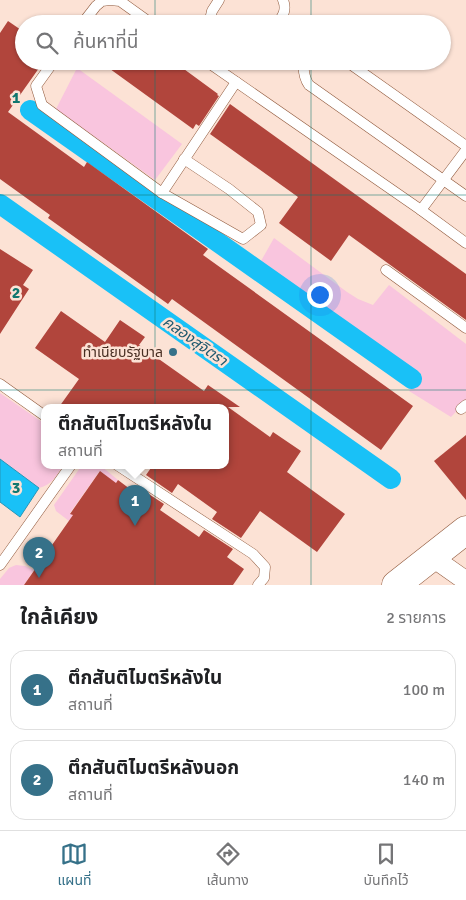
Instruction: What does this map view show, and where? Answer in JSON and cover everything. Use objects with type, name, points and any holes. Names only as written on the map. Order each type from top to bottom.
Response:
[{"type":"main road","points":[[396,585],[466,530]]},
{"type":"street","points":[[432,557],[466,581]]},
{"type":"lane","points":[[89,15],[102,1],[110,0],[120,1],[139,15]]},
{"type":"lane","points":[[211,15],[219,0]]},
{"type":"lane","points":[[282,15],[285,10],[283,0]]},
{"type":"lane","points":[[48,70],[36,86],[42,105],[162,193],[243,239],[261,225],[258,212],[229,189],[184,159]]},
{"type":"lane","points":[[219,70],[421,210],[466,244]]},
{"type":"lane","points":[[304,70],[306,80],[310,85],[466,196]]},
{"type":"lane","points":[[359,70],[466,146]]},
{"type":"lane","points":[[162,193],[236,82]]},
{"type":"lane","points":[[421,210],[466,150]]},
{"type":"lane","points":[[386,270],[466,328]]},
{"type":"lane","points":[[0,384],[41,413]]},
{"type":"lane","points":[[0,566],[68,469]]},
{"type":"lane","points":[[123,469],[253,554],[265,567],[264,578],[258,585]]},
{"type":"shaded area","points":[[76,70],[80,70],[182,144],[155,180],[56,109]]},
{"type":"shaded area","points":[[274,238],[358,299],[373,305],[389,285],[466,344],[466,401],[451,417],[409,391],[422,375],[309,299],[261,261]]},
{"type":"shaded area","points":[[0,393],[41,421],[41,469],[61,469],[54,479],[44,487],[39,488],[0,459]]},
{"type":"shaded area","points":[[79,469],[105,469],[118,480],[116,483],[99,472],[70,513],[73,515],[69,521],[56,511],[54,505]]},
{"type":"shaded area","points":[[16,565],[34,570],[24,585],[0,585],[0,579],[9,568]]},
{"type":"water","points":[[0,459],[39,488],[20,517],[0,502]]},
{"type":"building","points":[[8,21],[15,26],[15,70],[38,70],[8,112],[84,167],[87,162],[208,249],[203,255],[413,406],[381,450],[172,299],[168,304],[48,218],[50,215],[0,179],[0,33]]},
{"type":"building","points":[[111,70],[185,70],[219,96],[199,126],[196,124],[193,129]]},
{"type":"building","points":[[230,104],[466,274],[466,320],[349,235],[331,261],[279,223],[298,197],[210,134]]},
{"type":"building","points":[[0,249],[33,270],[23,285],[29,289],[0,334]]},
{"type":"building","points":[[61,311],[105,342],[120,320],[145,337],[139,345],[204,391],[208,385],[240,407],[229,407],[229,404],[61,404],[79,379],[35,348]]},
{"type":"building","points":[[229,408],[270,437],[273,432],[301,451],[287,472],[345,514],[317,552],[260,511],[241,538],[212,519],[217,512],[178,484],[172,493],[146,475],[150,469],[229,469]]},
{"type":"building","points":[[466,435],[466,500],[434,461]]},
{"type":"building","points":[[100,471],[116,483],[118,480],[134,492],[138,487],[164,504],[160,510],[199,537],[204,530],[233,549],[227,557],[244,569],[233,585],[24,585],[73,515],[70,514]]},
{"type":"waterway","points":[[30,110],[412,379]]},
{"type":"waterway","name":"คลองสุจิตรา","points":[[0,204],[391,479]]},
{"type":"place","name":"ทำเนียบรัฐบาล","points":[[173,352]]},
{"type":"place","name":"ตึกสันติไมตรีหลังใน","points":[[135,526]]},
{"type":"place","name":"ตึกสันติไมตรีหลังนอก","points":[[39,578]]}]
